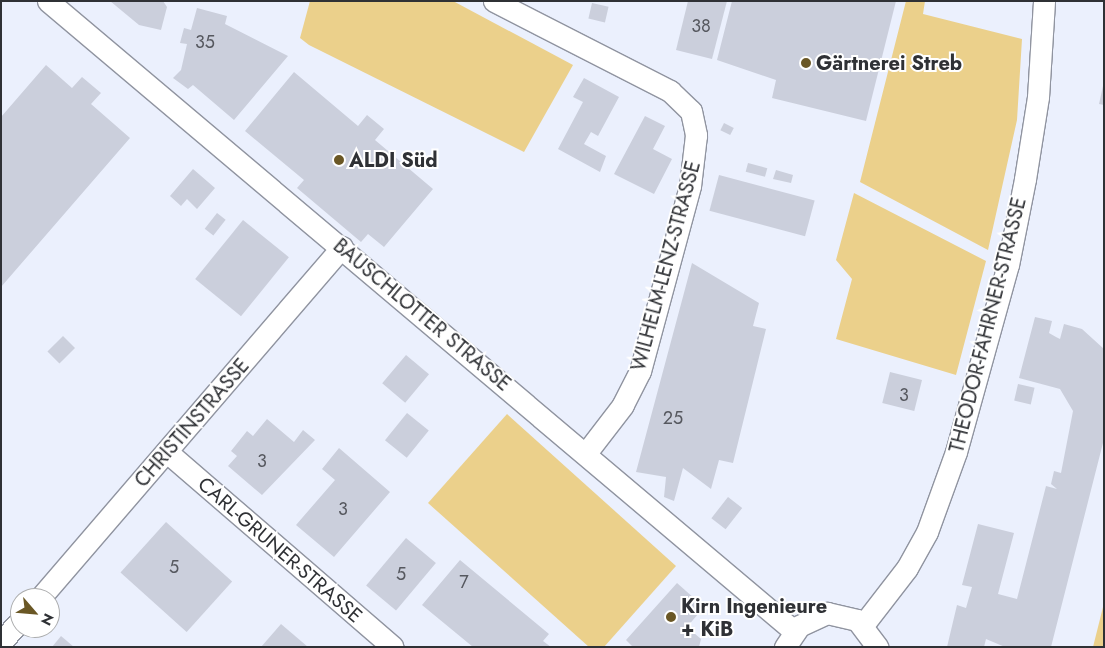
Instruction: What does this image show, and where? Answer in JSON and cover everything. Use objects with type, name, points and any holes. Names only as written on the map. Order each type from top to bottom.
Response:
[{"type":"street","name":"BAUSCHLOTTER STRASSE","points":[[48,1],[586,453],[789,639]]},
{"type":"street","name":"WILHELM-LENZ-STRASSE","points":[[494,1],[670,91],[691,111],[696,134],[690,186],[640,371],[623,405],[586,453]]},
{"type":"street","name":"THEODOR-FAHRNER-STRASSE","points":[[863,625],[908,568],[927,532],[956,452],[1008,265],[1025,179],[1038,97],[1044,1]]},
{"type":"street","name":"CHRISTINSTRASSE","points":[[49,588],[342,247]]},
{"type":"street","name":"CARL-GRUNER-STRASSE","points":[[167,452],[393,647]]},
{"type":"street","points":[[789,639],[805,621],[827,613],[850,617],[863,625],[877,647]]},
{"type":"street","points":[[1,642],[10,632]]},
{"type":"shaded area","points":[[310,1],[453,1],[573,65],[524,152],[309,45],[300,38]]},
{"type":"shaded area","points":[[906,1],[925,1],[923,14],[1022,39],[1017,120],[988,250],[860,182]]},
{"type":"shaded area","points":[[854,193],[986,261],[956,375],[836,339],[852,279],[836,260]]},
{"type":"shaded area","points":[[507,414],[676,566],[604,647],[589,647],[428,503]]},
{"type":"shaded area","points":[[1104,603],[1104,647],[1093,647]]},
{"type":"building","points":[[110,1],[163,1],[167,7],[161,30],[139,25]]},
{"type":"building","points":[[688,1],[727,1],[712,59],[676,50]]},
{"type":"building","name":"Gärtnerei Streb","points":[[732,1],[896,1],[866,121],[772,98],[776,80],[717,60]]},
{"type":"building","points":[[592,3],[609,7],[605,22],[588,19]]},
{"type":"building","points":[[197,8],[227,16],[225,24],[288,56],[234,120],[193,85],[188,89],[173,78],[181,70],[187,44],[180,43],[184,28],[191,30]]},
{"type":"building","points":[[46,65],[72,88],[82,77],[101,93],[91,104],[130,138],[1,287],[1,117]]},
{"type":"building","name":"ALDI Süd","points":[[294,72],[358,126],[367,115],[384,129],[375,140],[433,189],[384,247],[368,234],[361,242],[297,188],[304,180],[245,131]]},
{"type":"building","points":[[584,78],[619,97],[598,136],[591,132],[584,144],[606,156],[600,172],[558,149],[583,102],[573,97]]},
{"type":"building","points":[[1104,86],[1104,105],[1099,104]]},
{"type":"building","points":[[645,116],[665,126],[653,149],[672,159],[654,194],[614,174]]},
{"type":"building","points":[[724,123],[734,128],[730,135],[720,130]]},
{"type":"building","points":[[748,163],[767,168],[765,177],[746,172]]},
{"type":"building","points":[[193,169],[215,188],[197,209],[187,199],[181,206],[170,196]]},
{"type":"building","points":[[776,170],[793,175],[791,183],[773,179]]},
{"type":"building","points":[[719,175],[815,201],[805,236],[709,211]]},
{"type":"building","points":[[217,213],[226,220],[213,236],[205,229]]},
{"type":"building","points":[[243,220],[289,257],[241,316],[195,279]]},
{"type":"building","points":[[692,263],[759,303],[753,326],[766,329],[733,463],[719,460],[711,489],[683,468],[674,501],[664,497],[666,477],[636,472]]},
{"type":"building","points":[[1035,317],[1052,321],[1049,333],[1060,339],[1064,324],[1082,329],[1104,349],[1104,439],[1051,647],[1005,647],[986,639],[984,647],[947,647],[957,605],[966,608],[972,587],[962,585],[978,524],[1014,533],[998,594],[1017,599],[1046,486],[1057,489],[1051,484],[1054,471],[1061,473],[1073,411],[1060,389],[1019,378]]},
{"type":"building","points":[[63,336],[75,348],[59,364],[47,352]]},
{"type":"building","points":[[406,355],[429,374],[405,403],[382,383]]},
{"type":"building","points":[[890,372],[922,380],[914,411],[882,403]]},
{"type":"building","points":[[1018,384],[1035,388],[1031,404],[1014,401]]},
{"type":"building","points":[[407,413],[429,431],[407,458],[385,440]]},
{"type":"building","points":[[267,419],[294,442],[303,430],[315,440],[262,495],[228,466],[237,456],[231,451],[247,431],[253,436]]},
{"type":"building","points":[[339,448],[390,492],[334,557],[296,525],[335,480],[322,469]]},
{"type":"building","points":[[728,497],[742,508],[726,529],[711,518]]},
{"type":"building","points":[[166,522],[232,582],[187,632],[120,573]]},
{"type":"building","points":[[406,538],[436,563],[396,611],[366,585]]},
{"type":"building","points":[[460,560],[549,634],[543,641],[551,647],[473,647],[422,605]]},
{"type":"building","name":"Kirn Ingenieure + KiB","points":[[677,583],[704,607],[687,627],[701,639],[699,647],[633,647],[626,640]]},
{"type":"building","points":[[281,624],[308,647],[261,647]]},
{"type":"building","points":[[61,636],[74,647],[52,647]]},
{"type":"place","name":"Gärtnerei Streb","points":[[806,63]]},
{"type":"place","name":"ALDI Süd","points":[[339,160]]},
{"type":"place","name":"Kirn Ingenieure + KiB","points":[[671,617]]}]
